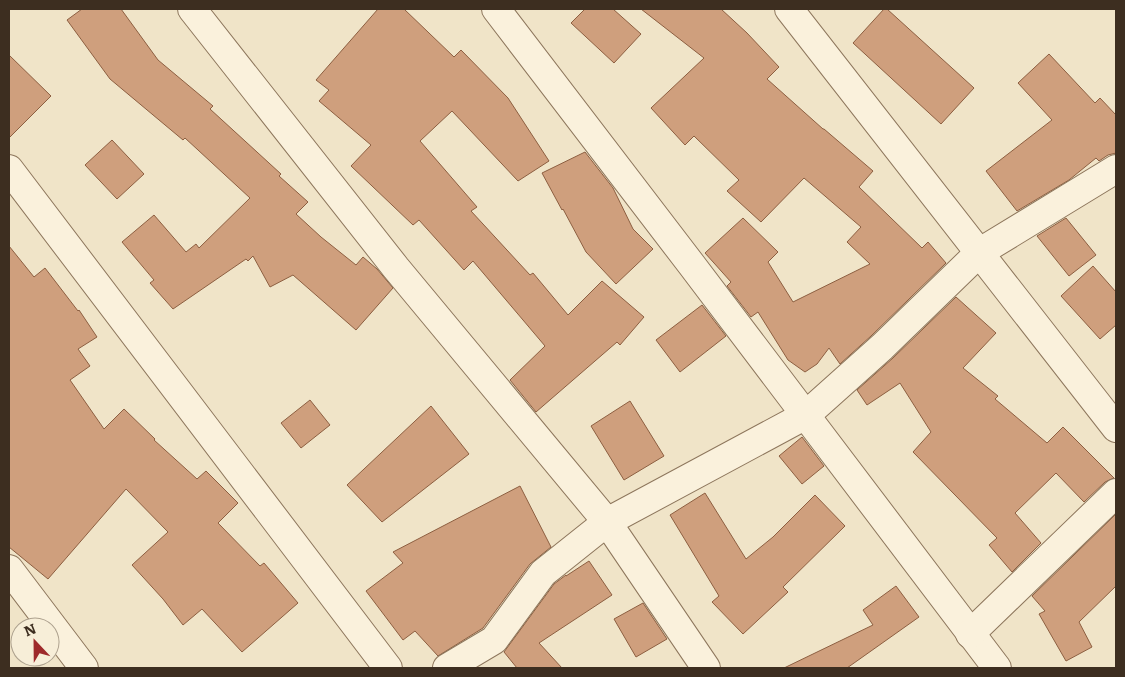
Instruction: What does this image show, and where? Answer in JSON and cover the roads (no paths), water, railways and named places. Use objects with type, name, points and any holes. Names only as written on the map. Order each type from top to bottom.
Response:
[{"type":"street","points":[[192,9],[396,268],[607,522],[706,668]]},
{"type":"street","points":[[496,9],[806,415],[996,668]]},
{"type":"street","points":[[789,9],[1116,428]]},
{"type":"street","points":[[9,169],[388,668]]},
{"type":"street","points":[[447,668],[494,640],[543,573],[607,522],[806,415],[882,347],[980,252],[1116,169]]},
{"type":"street","points":[[970,634],[1116,493]]},
{"type":"street","points":[[9,569],[84,668]]}]
